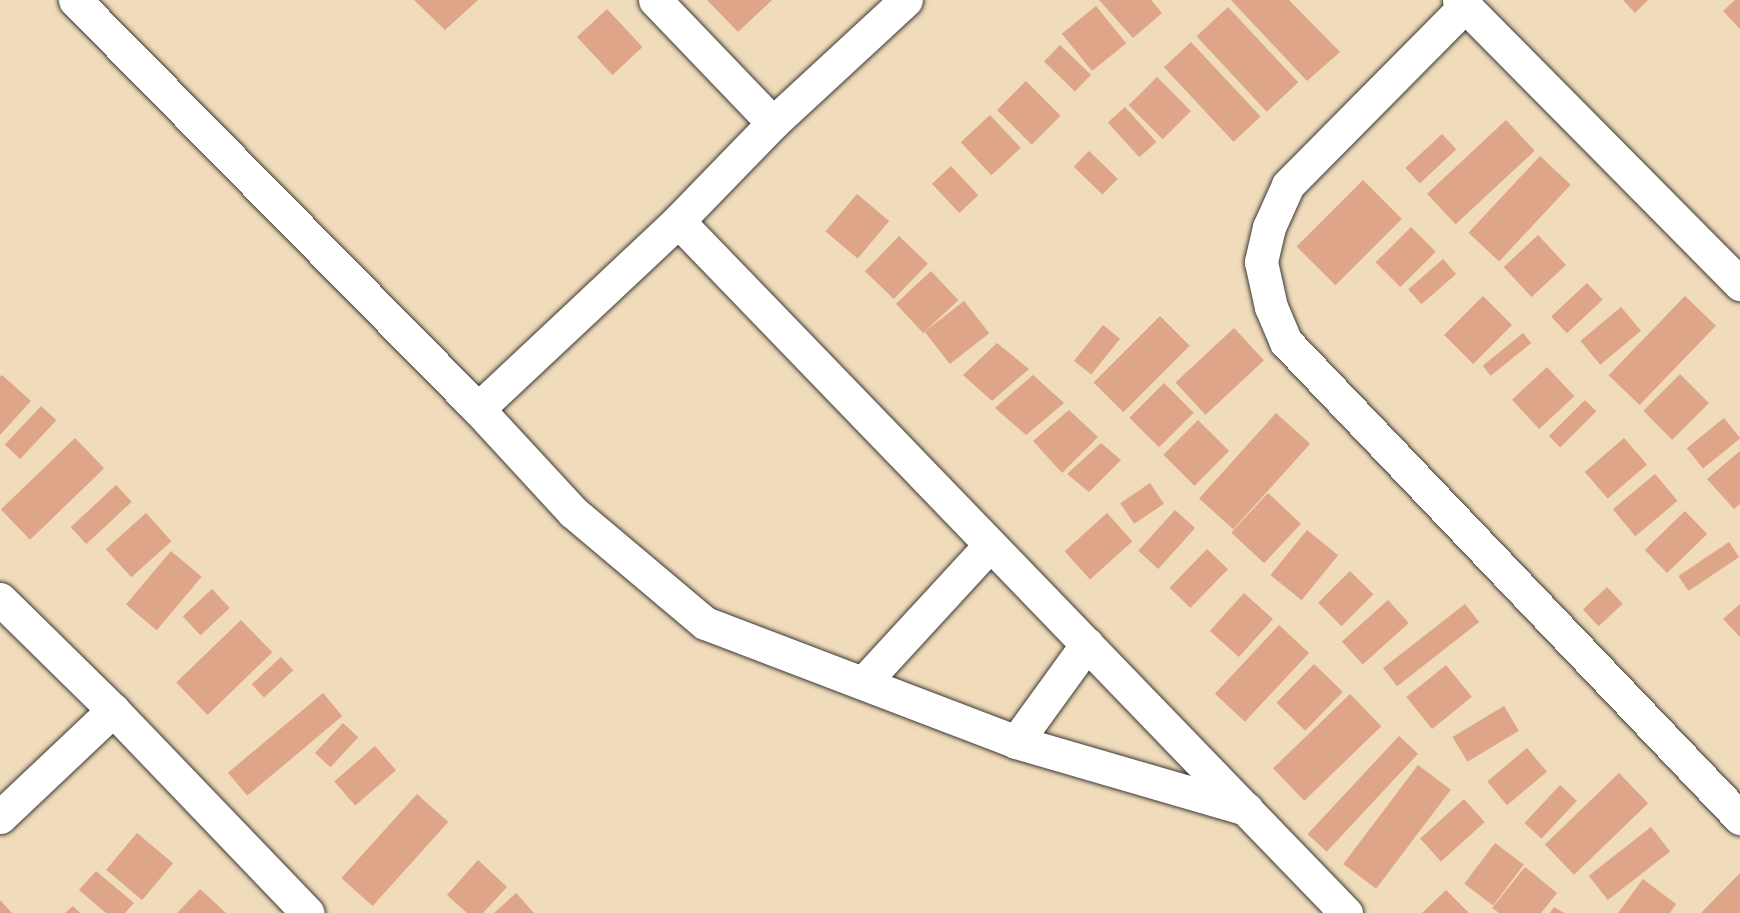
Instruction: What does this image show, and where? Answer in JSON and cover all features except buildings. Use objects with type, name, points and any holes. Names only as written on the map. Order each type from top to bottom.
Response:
[{"type":"street","points":[[75,0],[478,409],[573,512],[705,623],[1016,741],[1246,809]]},
{"type":"street","points":[[655,0],[773,123]]},
{"type":"street","points":[[478,409],[678,220],[773,123],[906,0]]},
{"type":"street","points":[[1740,284],[1462,3],[1288,185],[1269,227],[1261,262],[1271,308],[1286,342],[1740,818]]},
{"type":"street","points":[[678,220],[1346,913]]},
{"type":"street","points":[[864,682],[990,544]]},
{"type":"street","points":[[0,599],[113,710],[308,913]]},
{"type":"street","points":[[1016,741],[1087,644]]},
{"type":"street","points":[[0,817],[113,710]]}]
